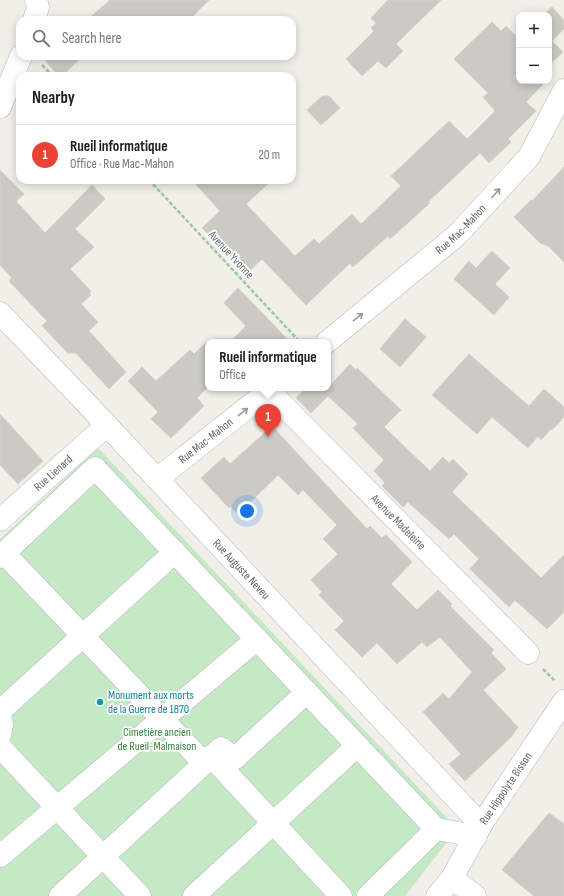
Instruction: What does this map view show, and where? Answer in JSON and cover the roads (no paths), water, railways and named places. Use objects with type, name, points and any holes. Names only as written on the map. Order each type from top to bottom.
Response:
[{"type":"street","points":[[35,16],[38,7],[36,0]]},
{"type":"street","points":[[0,107],[19,60]]},
{"type":"street","name":"Rue Mac-Mahon","points":[[331,340],[457,235],[529,157],[564,90]]},
{"type":"street","name":"Rue Auguste Neveu","points":[[0,313],[157,479],[479,831]]},
{"type":"street","name":"Rue Mac-Mahon","points":[[157,479],[268,391]]},
{"type":"street","name":"Avenue Madeleine","points":[[273,391],[528,653]]},
{"type":"street","name":"Rue Lienard","points":[[2,514],[106,425]]},
{"type":"street","points":[[341,896],[273,823],[208,760],[162,719],[2,555],[96,468],[436,829],[479,831]]},
{"type":"street","points":[[0,711],[175,552]]},
{"type":"street","points":[[0,856],[257,639]]},
{"type":"street","points":[[60,896],[221,748],[234,759],[307,692]]},
{"type":"street","name":"Rue Hippolyte Bisson","points":[[437,896],[452,878],[561,692]]},
{"type":"street","points":[[0,716],[2,725],[0,735]]},
{"type":"street","points":[[194,896],[357,746]]},
{"type":"street","points":[[0,747],[140,896]]},
{"type":"street","points":[[368,896],[436,829]]},
{"type":"street","points":[[452,878],[475,896]]},
{"type":"place","name":"Rueil informatique","points":[[268,437]]},
{"type":"place","name":"Monument aux morts de la Guerre de 1870","points":[[100,702]]},
{"type":"park label","name":"Cimetière ancien de Rueil-Malmaison","points":[[157,739]]}]
